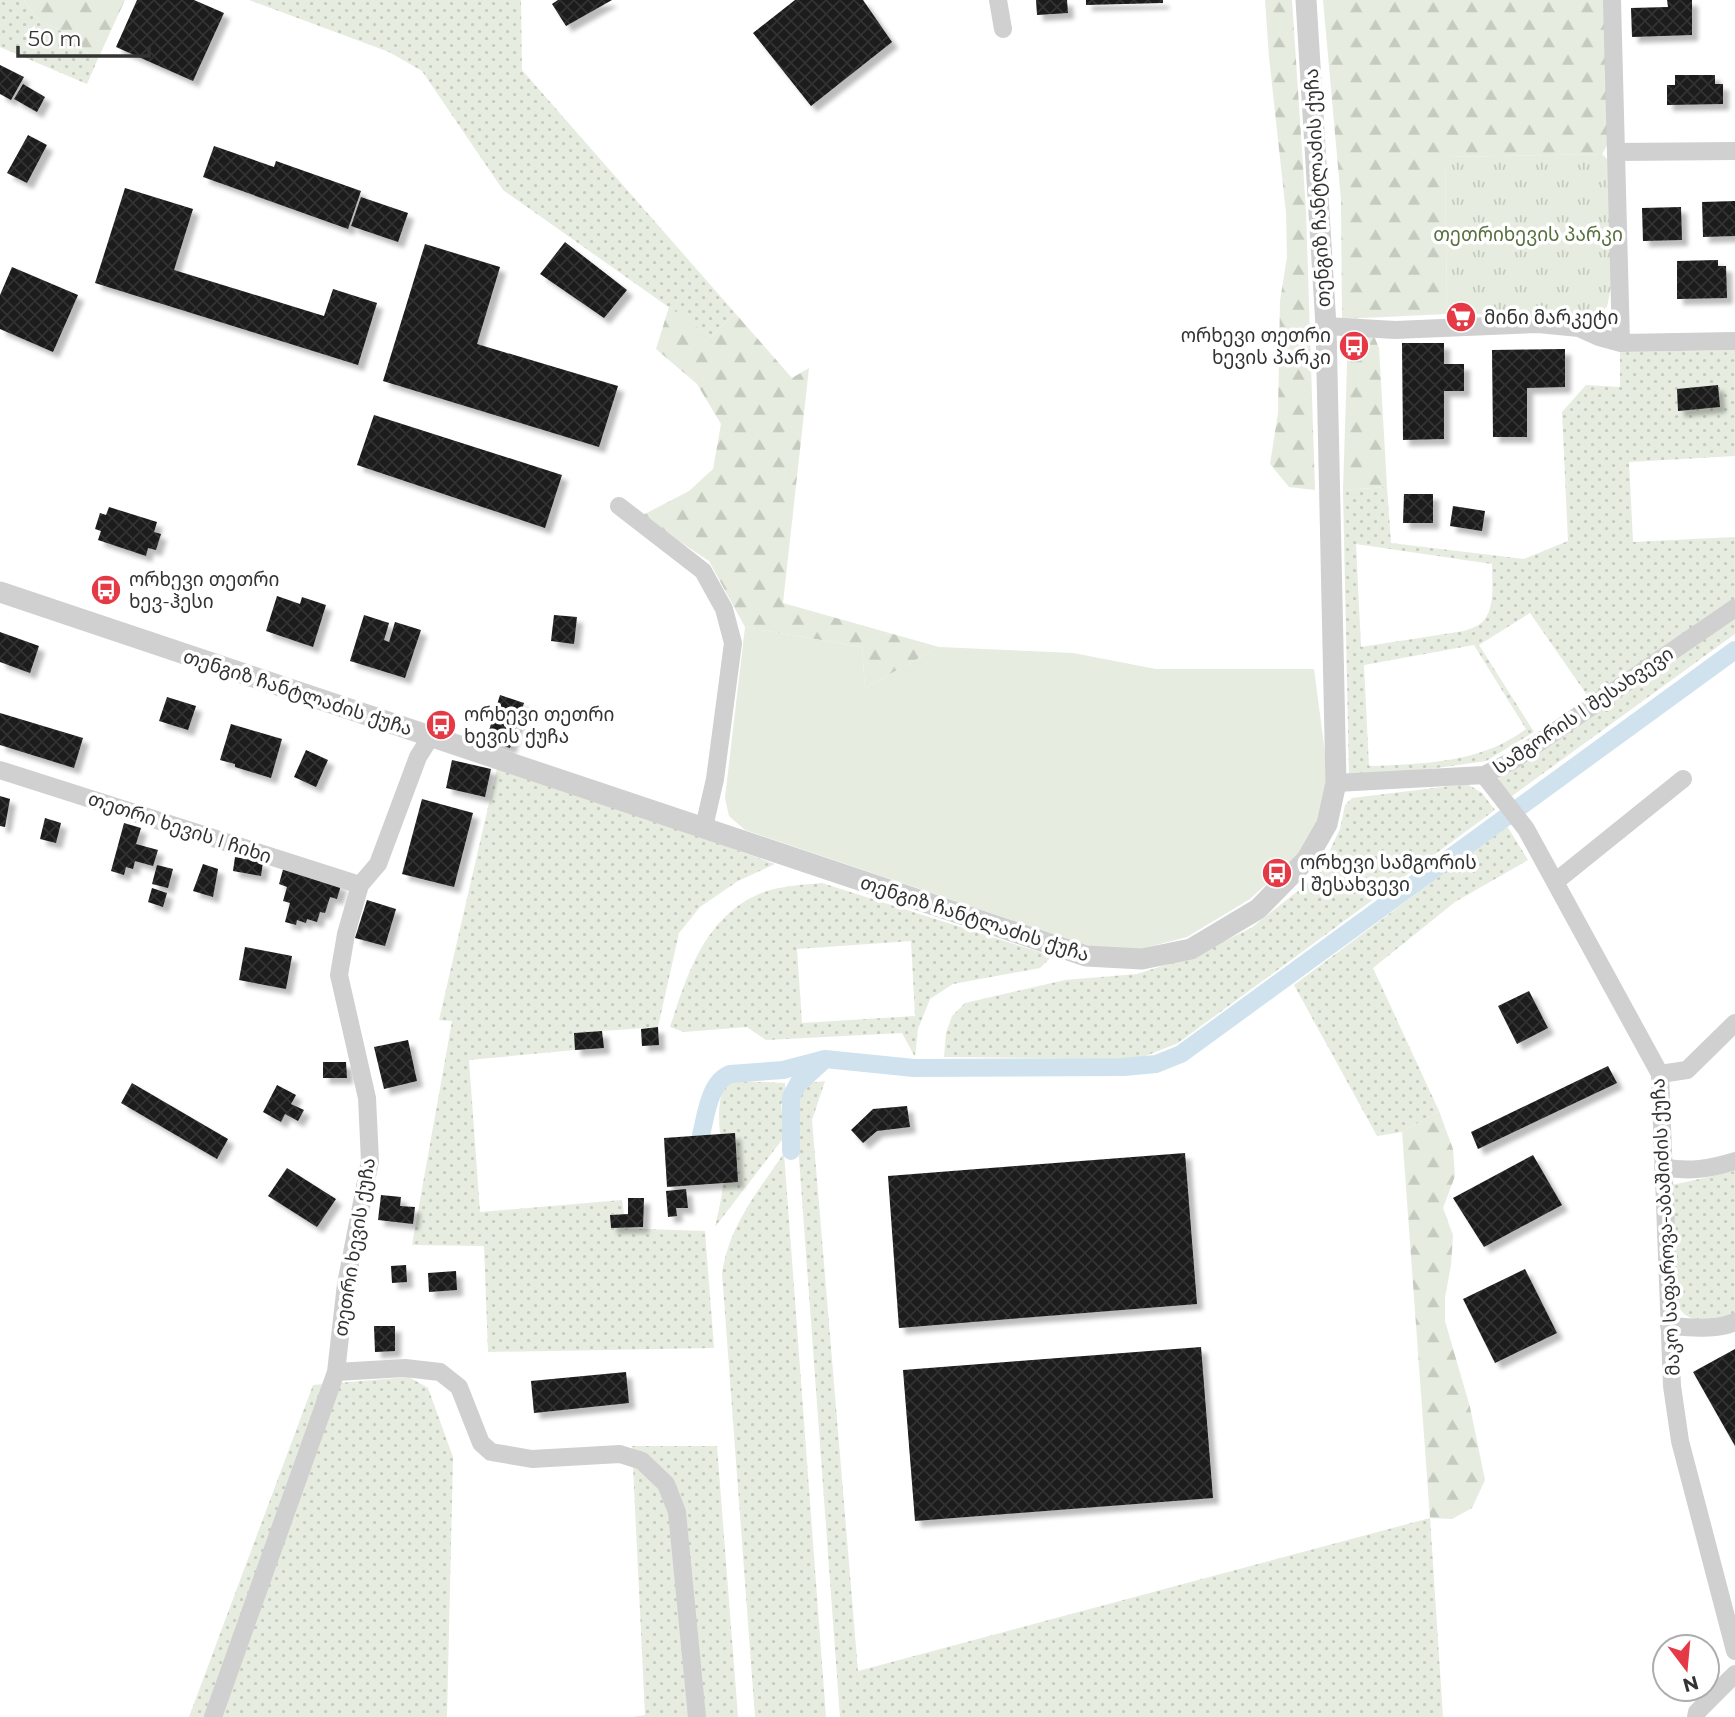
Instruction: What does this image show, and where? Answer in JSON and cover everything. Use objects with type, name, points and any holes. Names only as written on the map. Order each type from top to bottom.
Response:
[{"type":"street","points":[[998,0],[1003,29]]},
{"type":"street","name":"თენგიზ ჩანტლაძის ქუჩა","points":[[0,592],[1086,956],[1142,959],[1191,949],[1258,909],[1307,859],[1328,824],[1336,783],[1326,326],[1306,0]]},
{"type":"street","points":[[1612,0],[1621,343]]},
{"type":"street","points":[[1616,152],[1735,151]]},
{"type":"street","points":[[1326,326],[1395,330],[1538,324],[1579,328],[1621,343],[1735,341]]},
{"type":"street","points":[[619,506],[703,571],[724,609],[733,643],[715,779],[704,827]]},
{"type":"street","name":"სამგორის I შესახვევი","points":[[1336,783],[1484,775],[1512,761],[1735,608]]},
{"type":"street","name":"თეთრი ხევის ქუჩა","points":[[213,1717],[336,1372],[346,1284],[370,1161],[367,1098],[339,975],[346,934],[360,885],[378,864],[418,758],[431,736]]},
{"type":"street","name":"თეთრი ხევის I ჩიხი","points":[[0,769],[360,885]]},
{"type":"street","name":"მაკო საფაროვა-აბაშიძის ქუჩა","points":[[1484,775],[1526,829],[1660,1074],[1672,1386],[1680,1441],[1735,1651]]},
{"type":"street","points":[[1555,882],[1683,779]]},
{"type":"street","points":[[1660,1074],[1687,1070],[1735,1023]]},
{"type":"street","points":[[1663,1167],[1684,1171],[1712,1168],[1735,1161]]},
{"type":"street","points":[[1669,1326],[1707,1328],[1735,1322]]},
{"type":"street","points":[[336,1372],[405,1368],[440,1372],[459,1387],[481,1443],[491,1452],[532,1459],[620,1454],[642,1461],[666,1484],[677,1512],[697,1717]]},
{"type":"street","points":[[1696,1717],[1697,1712],[1735,1674]]},
{"type":"green space","points":[[0,0],[24,0],[40,22],[60,30],[97,61],[87,84],[0,47]]},
{"type":"green space","points":[[24,0],[125,0],[97,61],[60,30],[40,22]]},
{"type":"green space","points":[[249,0],[521,0],[522,70],[735,313],[711,337],[503,190],[422,71],[389,52]]},
{"type":"green space","points":[[1265,0],[1292,0],[1306,211],[1315,490],[1289,487],[1270,464],[1278,413],[1280,301],[1287,257],[1286,213]]},
{"type":"green space","points":[[1323,0],[1605,0],[1610,141],[1602,154],[1445,157],[1447,314],[1342,319],[1341,200]]},
{"type":"green space","name":"თეთრიხევის პარკი","points":[[1602,154],[1610,162],[1611,287],[1607,307],[1596,315],[1447,314],[1445,157]]},
{"type":"green space","points":[[669,307],[711,337],[735,313],[792,378],[809,368],[783,603],[939,647],[865,688],[862,647],[745,627],[709,561],[641,516],[689,491],[713,469],[721,424],[697,384],[656,349]]},
{"type":"green space","points":[[1348,334],[1374,336],[1379,348],[1387,487],[1343,490]]},
{"type":"green space","points":[[1735,350],[1735,456],[1629,462],[1633,542],[1735,537],[1735,599],[1589,698],[1530,613],[1479,645],[1534,732],[1486,761],[1349,776],[1343,490],[1387,487],[1391,543],[1524,559],[1568,541],[1562,412],[1586,385],[1620,387],[1620,352]],"holes":[[[1356,544],[1492,564],[1489,612],[1478,625],[1464,631],[1361,647]],[[1474,645],[1526,729],[1490,749],[1451,760],[1369,766],[1364,665]]]},
{"type":"green space","points":[[1735,616],[1735,634],[1512,796],[1499,780],[1500,770]]},
{"type":"green space","points":[[745,627],[862,647],[865,688],[939,647],[1073,653],[1156,669],[1314,669],[1329,783],[1317,825],[1299,854],[1250,899],[1187,937],[1137,950],[1092,947],[745,830],[729,816],[725,798]]},
{"type":"green space","points":[[498,764],[775,864],[738,881],[700,907],[679,933],[658,1027],[574,1033],[575,1050],[469,1060],[480,1212],[622,1200],[624,1214],[610,1215],[611,1228],[705,1231],[714,1348],[488,1352],[484,1246],[412,1245],[452,1021],[439,1020]]},
{"type":"green space","points":[[1467,784],[1482,793],[1495,810],[1178,1043],[1138,1059],[944,1057],[946,1033],[952,1016],[965,1003],[1065,980],[1137,974],[1194,956],[1251,928],[1318,875],[1340,829],[1345,805],[1352,798]]},
{"type":"green space","points":[[1507,826],[1528,860],[1455,902],[1373,968],[1439,1111],[1402,1132],[1377,1136],[1294,985]]},
{"type":"green space","points":[[822,883],[1052,956],[1040,968],[953,984],[930,999],[918,1029],[915,1057],[902,1033],[766,1040],[747,1027],[684,1032],[670,1027],[691,968],[711,933],[724,918],[740,904],[766,891]],"holes":[[[911,941],[915,1016],[802,1023],[797,949]]]},
{"type":"green space","points":[[734,1081],[785,1083],[786,1093],[781,1105],[785,1136],[715,1227],[723,1183],[719,1107],[725,1084]]},
{"type":"green space","points":[[825,1081],[812,1120],[858,1671],[1430,1518],[1443,1717],[840,1717],[797,1131],[797,1099],[809,1083]]},
{"type":"green space","points":[[1439,1111],[1453,1149],[1455,1176],[1443,1208],[1453,1235],[1445,1298],[1445,1321],[1470,1407],[1485,1480],[1472,1508],[1452,1519],[1430,1518],[1402,1132]]},
{"type":"green space","points":[[784,1153],[826,1717],[755,1717],[722,1273],[738,1224]]},
{"type":"green space","points":[[1735,1171],[1735,1314],[1722,1319],[1698,1320],[1680,1309],[1673,1284],[1672,1185]]},
{"type":"green space","points":[[409,1377],[428,1388],[453,1457],[447,1717],[189,1717],[313,1385]]},
{"type":"green space","points":[[632,1446],[717,1446],[738,1717],[633,1717],[645,1715]]},
{"type":"building","points":[[137,0],[194,0],[224,13],[193,81],[116,47]]},
{"type":"building","points":[[558,0],[612,0],[566,26],[552,4]]},
{"type":"building","points":[[795,0],[863,0],[892,42],[811,106],[753,33]]},
{"type":"building","points":[[1036,0],[1067,0],[1068,13],[1037,15]]},
{"type":"building","points":[[1086,0],[1163,0],[1163,3],[1086,5]]},
{"type":"building","points":[[1667,0],[1692,0],[1692,35],[1632,37],[1631,8],[1668,7]]},
{"type":"building","points":[[0,65],[24,77],[11,100],[0,94]]},
{"type":"building","points":[[1675,75],[1715,75],[1715,84],[1723,84],[1723,104],[1667,105],[1667,85],[1675,85]]},
{"type":"building","points":[[23,84],[45,97],[37,112],[14,99]]},
{"type":"building","points":[[28,135],[47,145],[27,183],[7,173]]},
{"type":"building","points":[[214,146],[274,167],[276,161],[361,191],[348,229],[203,177]]},
{"type":"building","points":[[125,188],[193,209],[174,270],[324,316],[333,289],[377,303],[358,365],[95,283]]},
{"type":"building","points":[[361,197],[408,213],[398,242],[351,226]]},
{"type":"building","points":[[1735,201],[1735,236],[1703,237],[1702,202]]},
{"type":"building","points":[[1681,207],[1682,240],[1643,241],[1642,208]]},
{"type":"building","points":[[565,242],[627,290],[604,318],[540,274]]},
{"type":"building","points":[[425,244],[500,267],[477,344],[618,386],[599,447],[383,381]]},
{"type":"building","points":[[1718,260],[1718,266],[1726,266],[1727,298],[1677,299],[1677,261]]},
{"type":"building","points":[[12,267],[78,295],[53,352],[0,329],[0,295]]},
{"type":"building","points":[[1402,343],[1444,343],[1444,364],[1464,364],[1464,391],[1444,391],[1444,439],[1403,440]]},
{"type":"building","points":[[1565,349],[1565,387],[1527,388],[1527,437],[1493,437],[1492,350]]},
{"type":"building","points":[[1718,385],[1720,407],[1678,411],[1677,389]]},
{"type":"building","points":[[374,415],[562,475],[545,528],[357,465]]},
{"type":"building","points":[[1404,494],[1433,494],[1433,523],[1403,523]]},
{"type":"building","points":[[1453,506],[1485,511],[1482,531],[1450,526]]},
{"type":"building","points":[[109,507],[157,522],[154,532],[161,534],[156,550],[148,548],[146,556],[98,540],[101,531],[95,529],[100,513],[106,515]]},
{"type":"building","points":[[277,596],[300,604],[302,597],[326,605],[313,647],[266,631]]},
{"type":"building","points":[[364,615],[389,623],[384,640],[389,642],[395,622],[421,630],[405,678],[350,661]]},
{"type":"building","points":[[554,615],[577,617],[574,644],[551,641]]},
{"type":"building","points":[[0,632],[39,646],[30,673],[0,662]]},
{"type":"building","points":[[500,695],[524,703],[510,748],[486,740]]},
{"type":"building","points":[[167,697],[196,706],[188,730],[159,721]]},
{"type":"building","points":[[0,713],[83,738],[74,768],[0,745]]},
{"type":"building","points":[[231,724],[282,739],[271,778],[220,760]]},
{"type":"building","points":[[306,750],[328,760],[316,787],[294,777]]},
{"type":"building","points":[[452,760],[491,769],[485,797],[446,788]]},
{"type":"building","points":[[0,796],[10,799],[5,827],[0,826]]},
{"type":"building","points":[[422,799],[473,813],[454,887],[402,874]]},
{"type":"building","points":[[45,818],[61,823],[56,843],[40,839]]},
{"type":"building","points":[[124,823],[141,828],[136,844],[158,850],[153,866],[135,861],[133,869],[126,867],[124,875],[111,871]]},
{"type":"building","points":[[235,857],[263,862],[261,876],[233,871]]},
{"type":"building","points":[[203,864],[218,869],[213,897],[193,891]]},
{"type":"building","points":[[157,865],[173,869],[168,888],[152,884]]},
{"type":"building","points":[[284,866],[341,885],[337,899],[330,897],[325,913],[320,912],[317,922],[297,920],[296,925],[285,922],[290,903],[283,901],[287,887],[279,884]]},
{"type":"building","points":[[152,888],[167,893],[163,907],[148,902]]},
{"type":"building","points":[[367,900],[396,909],[385,946],[355,938]]},
{"type":"building","points":[[245,947],[292,956],[286,989],[239,980]]},
{"type":"building","points":[[1529,991],[1548,1028],[1517,1044],[1498,1006]]},
{"type":"building","points":[[658,1027],[659,1045],[642,1046],[641,1029]]},
{"type":"building","points":[[602,1031],[604,1048],[575,1050],[574,1033]]},
{"type":"building","points":[[408,1040],[417,1081],[384,1089],[374,1047]]},
{"type":"building","points":[[323,1062],[346,1062],[347,1078],[323,1078]]},
{"type":"building","points":[[1608,1066],[1617,1083],[1478,1149],[1471,1132]]},
{"type":"building","points":[[132,1083],[228,1139],[217,1159],[121,1103]]},
{"type":"building","points":[[277,1085],[296,1095],[291,1104],[304,1110],[298,1121],[285,1114],[281,1122],[263,1112]]},
{"type":"building","points":[[907,1106],[910,1127],[877,1131],[863,1143],[851,1130],[873,1109]]},
{"type":"building","points":[[735,1133],[738,1182],[667,1187],[664,1138]]},
{"type":"building","points":[[1185,1153],[1197,1304],[899,1328],[888,1176]]},
{"type":"building","points":[[1533,1155],[1562,1205],[1484,1247],[1453,1198]]},
{"type":"building","points":[[287,1168],[336,1199],[317,1227],[268,1196]]},
{"type":"building","points":[[686,1189],[688,1208],[676,1208],[677,1216],[668,1217],[666,1191]]},
{"type":"building","points":[[381,1195],[401,1197],[400,1206],[415,1207],[413,1224],[378,1220]]},
{"type":"building","points":[[628,1198],[644,1198],[643,1227],[611,1228],[610,1215],[628,1214]]},
{"type":"building","points":[[406,1265],[407,1282],[392,1283],[391,1266]]},
{"type":"building","points":[[1525,1269],[1557,1333],[1495,1363],[1463,1299]]},
{"type":"building","points":[[456,1271],[457,1290],[429,1292],[428,1273]]},
{"type":"building","points":[[374,1326],[395,1326],[395,1351],[375,1352]]},
{"type":"building","points":[[1201,1347],[1213,1498],[915,1521],[903,1370]]},
{"type":"building","points":[[1735,1349],[1735,1446],[1693,1372]]},
{"type":"building","points":[[626,1372],[629,1403],[534,1413],[531,1381]]},
{"type":"waterway","points":[[701,1135],[713,1092],[717,1084],[730,1074],[783,1070],[825,1059],[914,1068],[1124,1067],[1156,1064],[1181,1054],[1735,650]]},
{"type":"waterway","points":[[791,1151],[791,1097],[798,1084],[822,1062]]},
{"type":"place","name":"მინი მარკეტი","points":[[1461,317]]},
{"type":"place","name":"ორხევი თეთრი ხევის პარკი","points":[[1354,346]]},
{"type":"place","name":"ორხევი თეთრი ხევ-ჰესი","points":[[106,590]]},
{"type":"place","name":"ორხევი თეთრი ხევის ქუჩა","points":[[441,725]]},
{"type":"place","name":"ორხევი სამგორის I შესახვევი","points":[[1277,873]]}]
